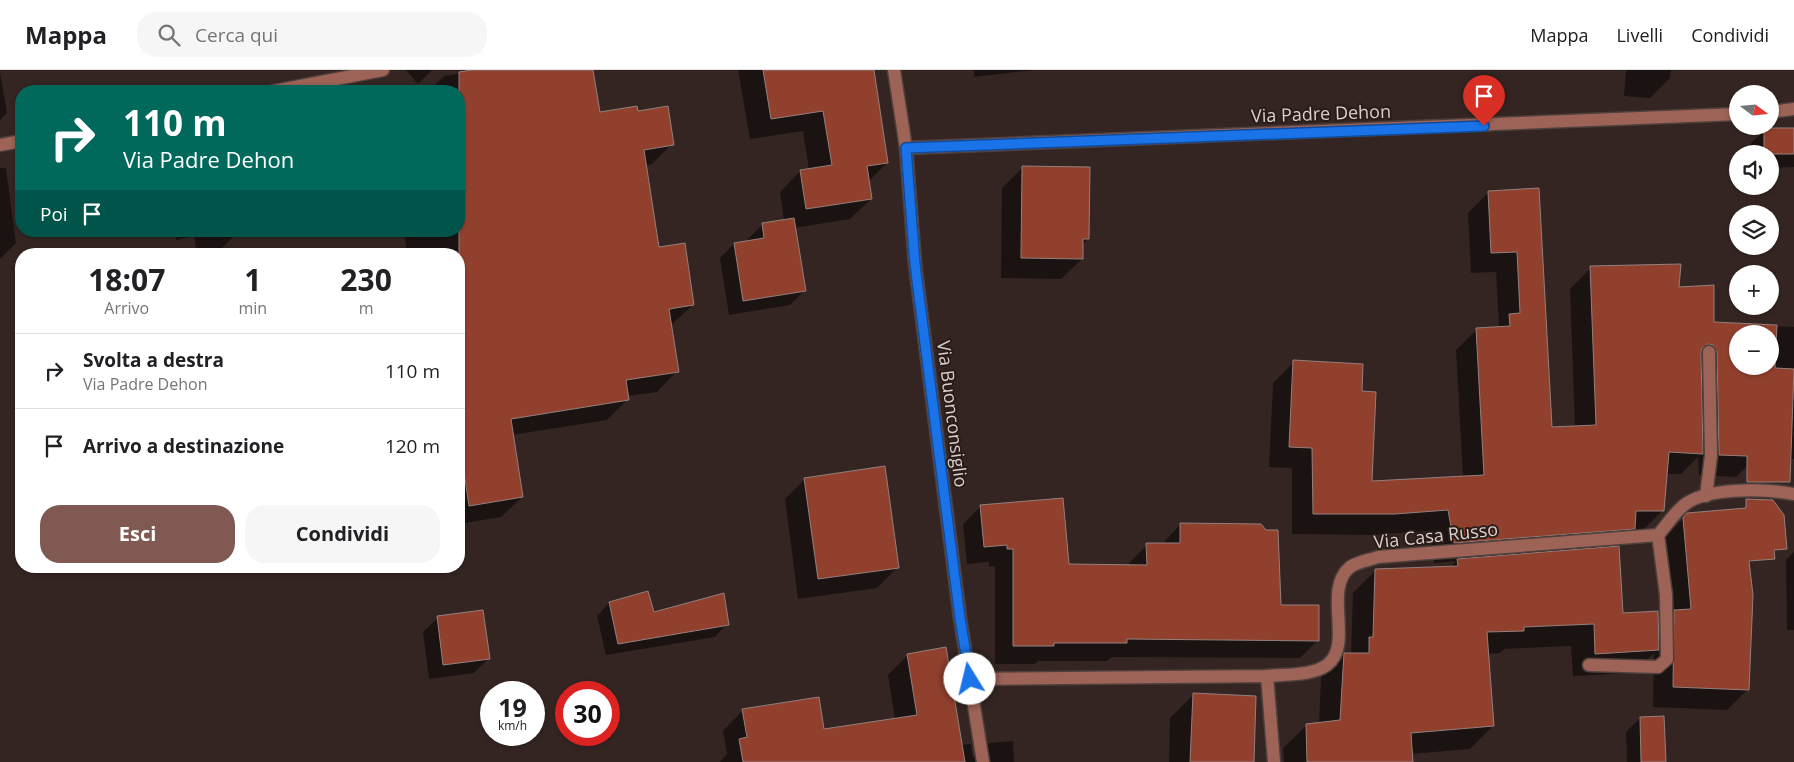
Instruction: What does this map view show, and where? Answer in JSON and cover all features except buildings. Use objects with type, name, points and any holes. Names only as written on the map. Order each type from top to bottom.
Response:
[{"type":"street","points":[[305,85],[383,70]]},
{"type":"street","name":"Via Buonconsiglio","points":[[894,70],[906,148],[915,264],[960,618],[983,762]]},
{"type":"street","points":[[1779,111],[1794,109]]},
{"type":"street","name":"Via Padre Dehon","points":[[906,148],[1729,114]]},
{"type":"street","points":[[0,145],[15,142]]},
{"type":"street","points":[[1706,496],[1711,456],[1709,352]]},
{"type":"street","points":[[1589,666],[1658,667],[1667,659],[1666,595],[1658,535],[1687,503],[1706,496],[1727,492],[1769,489],[1794,494]]},
{"type":"street","name":"Via Casa Russo","points":[[970,679],[1267,676],[1310,672],[1328,665],[1338,648],[1338,584],[1349,567],[1370,559],[1396,555],[1658,535]]},
{"type":"street","points":[[1267,676],[1274,762]]},
{"type":"route","points":[[970,679],[960,618],[915,264],[906,148],[1484,126]]}]
